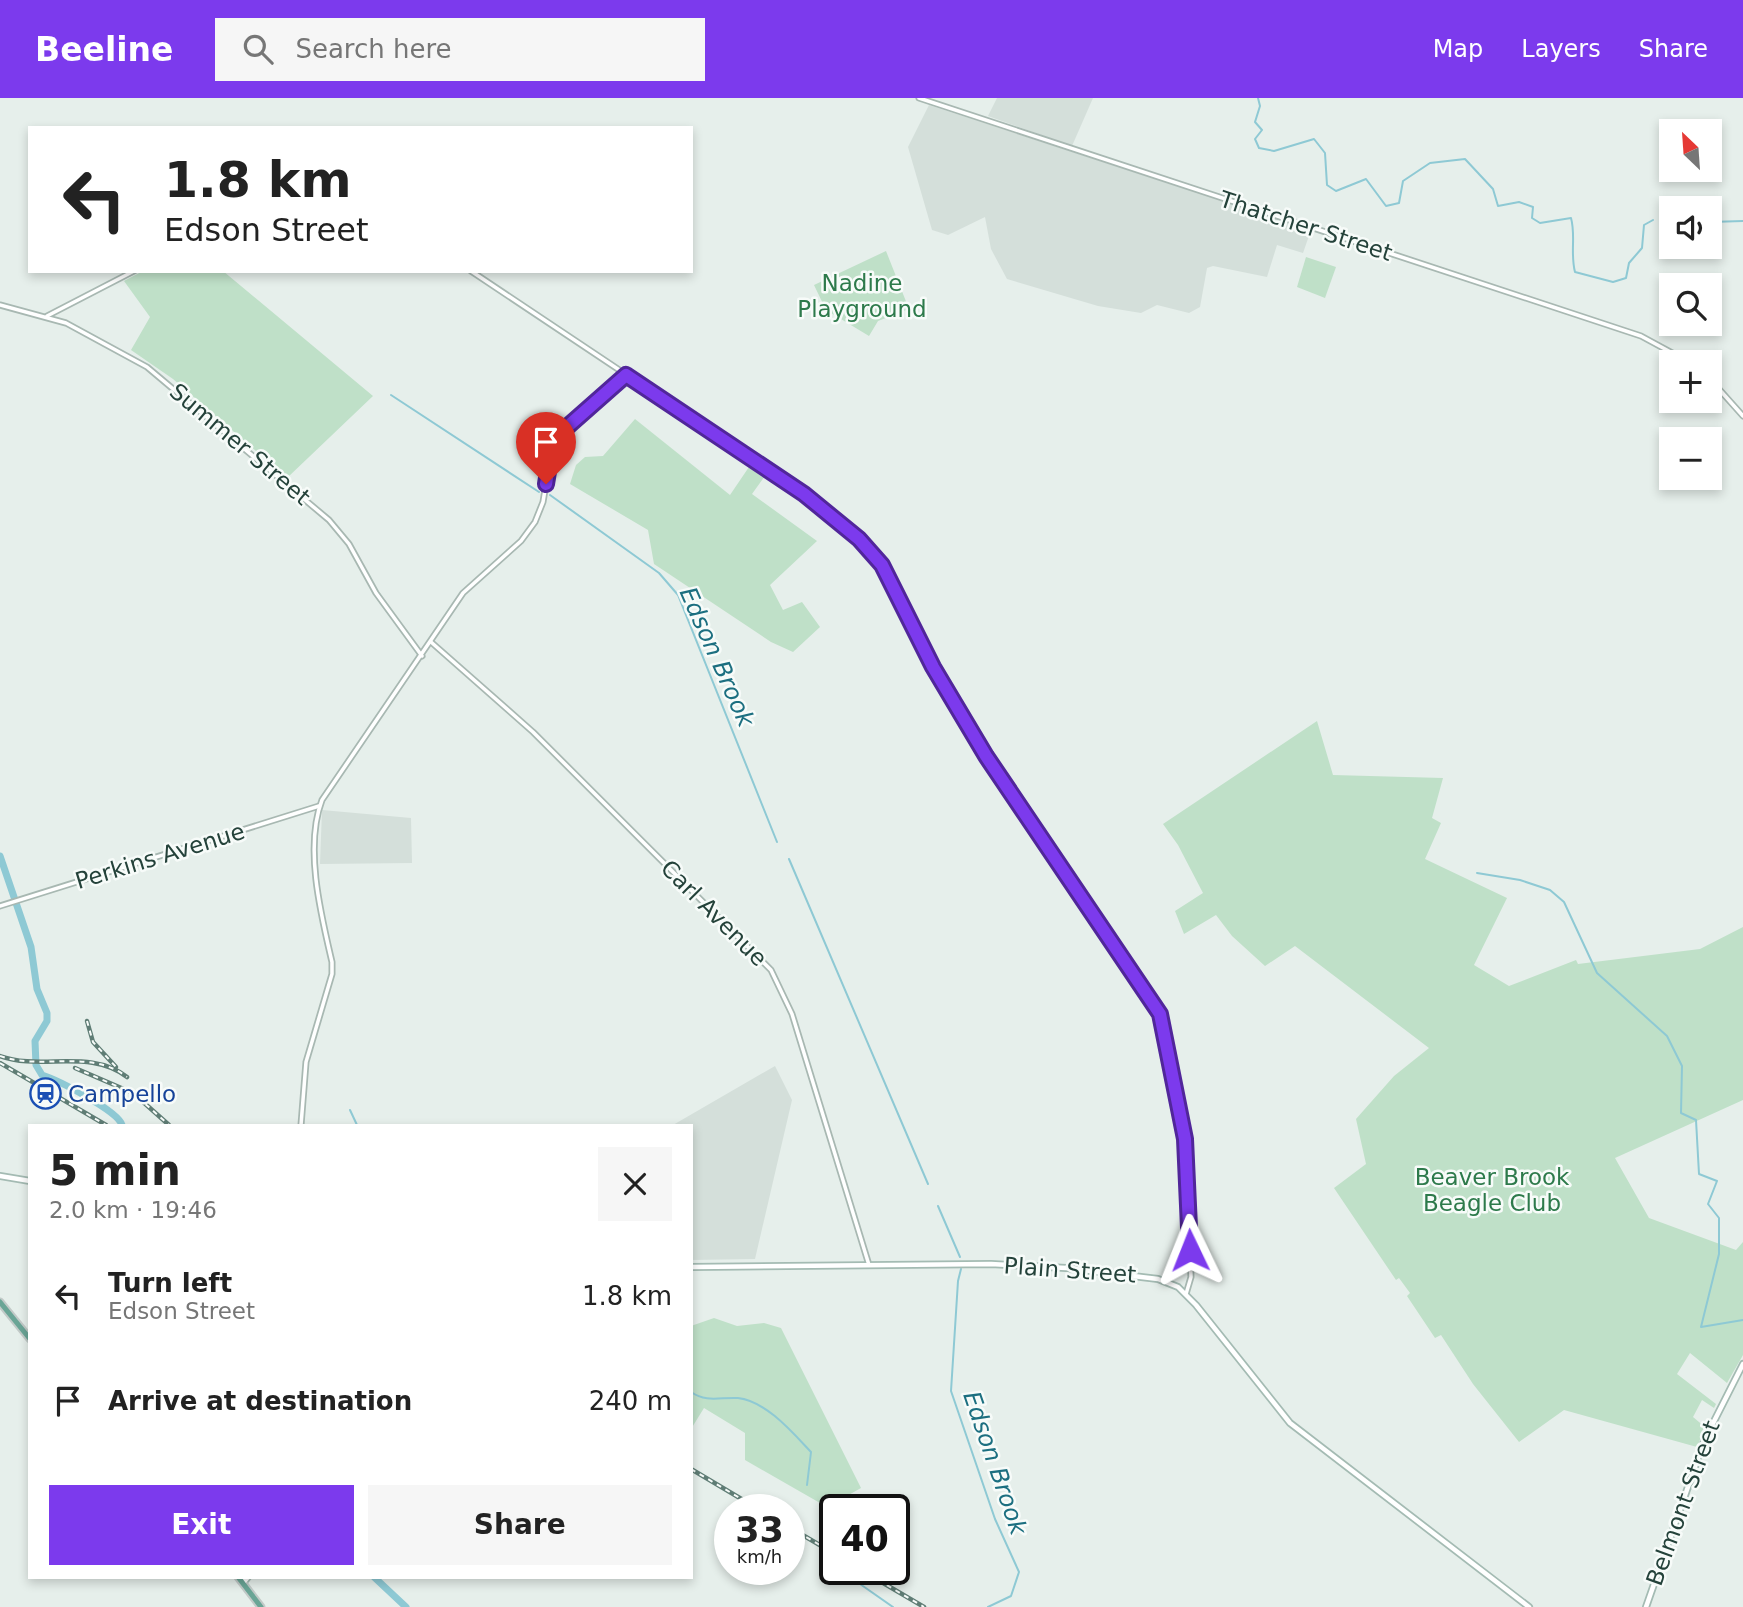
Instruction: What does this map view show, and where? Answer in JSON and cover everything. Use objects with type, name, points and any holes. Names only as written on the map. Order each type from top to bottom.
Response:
[{"type":"main road","points":[[0,1176],[28,1181]]},
{"type":"main road","name":"Plain Street","points":[[693,1268],[1003,1264],[1154,1278],[1186,1294],[1286,1420],[1529,1607]]},
{"type":"main road","points":[[0,1302],[28,1337]]},
{"type":"main road","name":"Belmont Street","points":[[1646,1607],[1704,1440],[1743,1364]]},
{"type":"main road","points":[[240,1579],[261,1607]]},
{"type":"main road","points":[[243,1583],[246,1579]]},
{"type":"street","name":"Thatcher Street","points":[[919,98],[1641,336],[1667,350]]},
{"type":"street","points":[[46,317],[130,273]]},
{"type":"street","points":[[474,273],[804,494],[876,557],[933,667],[998,775],[1156,1006],[1165,1030],[1185,1139],[1191,1277],[1186,1294]]},
{"type":"street","name":"Summer Street","points":[[0,305],[66,323],[108,344],[159,376],[329,520],[349,544],[376,593],[422,656]]},
{"type":"street","points":[[301,1124],[306,1062],[332,974],[316,883],[320,806],[330,785],[473,580],[521,541],[535,522],[543,502],[552,447],[558,435],[626,375]]},
{"type":"street","points":[[1722,392],[1743,416]]},
{"type":"street","name":"Carl Avenue","points":[[431,642],[542,741],[771,970],[792,1014],[869,1265]]},
{"type":"street","name":"Perkins Avenue","points":[[0,906],[320,806]]},
{"type":"shaded area","points":[[997,98],[1093,98],[1072,146],[988,116]]},
{"type":"shaded area","points":[[929,105],[1311,230],[1303,253],[1277,245],[1267,277],[1213,266],[1207,268],[1200,307],[1189,313],[1157,305],[1141,313],[1098,306],[1007,279],[991,249],[985,217],[948,235],[932,230],[908,147]]},
{"type":"shaded area","points":[[322,810],[411,818],[412,863],[320,864]]},
{"type":"shaded area","points":[[775,1066],[792,1100],[755,1259],[693,1260],[693,1124],[675,1124]]},
{"type":"green space","name":"Nadine Playground","points":[[886,251],[909,309],[878,321],[869,336],[826,310],[814,285]]},
{"type":"green space","points":[[1306,257],[1336,267],[1325,298],[1297,287]]},
{"type":"green space","points":[[139,273],[225,273],[373,396],[287,478],[173,379],[131,350],[150,317],[124,281]]},
{"type":"green space","points":[[635,419],[730,495],[751,464],[767,473],[752,494],[817,541],[770,585],[783,610],[802,602],[820,627],[793,652],[771,642],[654,564],[648,530],[570,484],[576,465],[585,457],[603,456]]},
{"type":"green space","name":"Beaver Brook Beagle Club","points":[[1317,721],[1333,775],[1443,778],[1432,818],[1441,823],[1425,859],[1507,898],[1474,965],[1509,986],[1576,960],[1578,964],[1700,949],[1743,927],[1743,1100],[1615,1158],[1649,1218],[1736,1250],[1743,1242],[1743,1355],[1727,1383],[1690,1353],[1677,1374],[1716,1404],[1714,1408],[1702,1400],[1693,1417],[1705,1427],[1697,1447],[1564,1410],[1519,1442],[1473,1384],[1441,1335],[1435,1338],[1407,1296],[1410,1293],[1399,1278],[1396,1280],[1334,1188],[1366,1164],[1356,1119],[1394,1076],[1429,1048],[1295,946],[1265,966],[1232,936],[1216,915],[1184,934],[1175,911],[1203,893],[1178,845],[1163,824]]},
{"type":"green space","points":[[714,1318],[737,1326],[764,1323],[781,1328],[861,1488],[850,1494],[819,1494],[819,1502],[745,1460],[745,1433],[704,1408],[693,1426],[693,1325]]},
{"type":"waterway","points":[[1258,98],[1260,106],[1255,122],[1262,130],[1255,139],[1259,148],[1274,151],[1314,139],[1325,153],[1327,185],[1336,191],[1366,179],[1386,206],[1399,203],[1403,181],[1430,163],[1465,159],[1493,189],[1498,206],[1519,202],[1533,207],[1532,218],[1540,223],[1571,218],[1575,272],[1613,282],[1626,278],[1629,263],[1642,248],[1644,225],[1653,220]]},
{"type":"waterway","points":[[1722,222],[1743,221]]},
{"type":"waterway","name":"Edson Brook","points":[[391,395],[539,492]]},
{"type":"waterway","name":"Edson Brook","points":[[550,495],[659,573],[678,595],[777,842]]},
{"type":"waterway","points":[[0,856],[31,947],[37,989],[47,1013],[47,1021],[35,1041],[36,1065],[42,1075],[99,1104],[121,1124]]},
{"type":"waterway","name":"Edson Brook","points":[[789,859],[928,1184]]},
{"type":"waterway","points":[[1477,873],[1520,880],[1550,890],[1564,902],[1597,973],[1667,1036],[1682,1066],[1681,1113],[1696,1120],[1699,1174],[1717,1181],[1708,1204],[1719,1218],[1719,1254],[1701,1327],[1743,1320]]},
{"type":"waterway","points":[[350,1110],[357,1124]]},
{"type":"waterway","name":"Edson Brook","points":[[938,1206],[960,1257]]},
{"type":"waterway","name":"Edson Brook","points":[[961,1269],[951,1391],[995,1519],[1019,1572],[1011,1596],[988,1607]]},
{"type":"waterway","points":[[693,1393],[708,1398],[748,1400],[769,1411],[811,1452],[807,1485]]},
{"type":"waterway","points":[[376,1579],[406,1607]]},
{"type":"waterway","points":[[861,1585],[893,1607]]},
{"type":"railway","points":[[87,1021],[93,1042],[116,1067]]},
{"type":"railway","points":[[0,1056],[32,1062],[97,1064],[113,1068],[127,1077]]},
{"type":"railway","points":[[0,1063],[104,1124]]},
{"type":"railway","points":[[75,1068],[133,1093],[168,1124]]},
{"type":"railway","points":[[693,1470],[733,1494]]},
{"type":"railway","points":[[805,1536],[819,1545]]},
{"type":"railway","points":[[887,1585],[924,1607]]},
{"type":"place","name":"Campello","points":[[45,1094]]},
{"type":"route","points":[[546,484],[552,447],[558,435],[626,375],[804,494],[859,539],[876,557],[933,667],[998,775],[1160,1014],[1185,1139],[1190,1250]]}]
